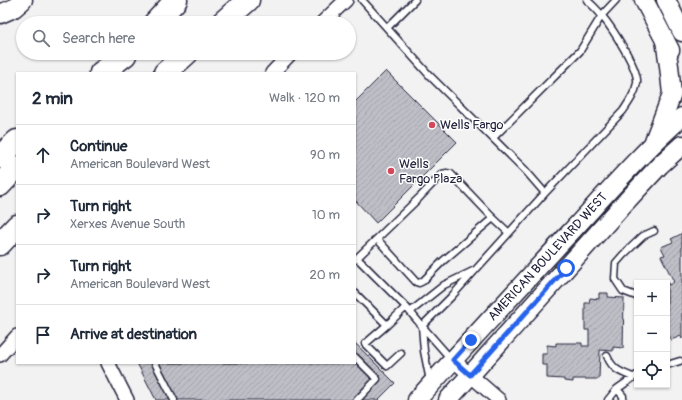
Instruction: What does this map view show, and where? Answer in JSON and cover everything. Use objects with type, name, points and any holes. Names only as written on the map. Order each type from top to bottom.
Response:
[{"type":"highway","points":[[161,16],[176,0]]},
{"type":"highway","points":[[230,16],[248,0]]},
{"type":"highway","points":[[102,72],[118,60]]},
{"type":"highway","points":[[109,72],[120,60]]},
{"type":"highway","points":[[166,72],[180,60]]},
{"type":"highway","points":[[0,157],[16,142]]},
{"type":"highway","points":[[0,185],[16,168]]},
{"type":"highway","points":[[0,244],[16,227]]},
{"type":"main road","points":[[0,14],[14,8],[22,0]]},
{"type":"main road","points":[[644,0],[682,72]]},
{"type":"main road","points":[[666,0],[682,32]]},
{"type":"main road","points":[[652,145],[672,94],[670,66],[665,40]]},
{"type":"main road","name":"AMERICAN BOULEVARD WEST","points":[[417,400],[652,145],[682,117]]},
{"type":"main road","name":"AMERICAN BOULEVARD WEST","points":[[448,400],[621,207],[660,165],[682,145]]},
{"type":"street","points":[[329,16],[346,0]]},
{"type":"street","points":[[273,72],[284,60]]},
{"type":"street","points":[[0,355],[16,337]]},
{"type":"street","points":[[453,360],[499,400]]},
{"type":"street","points":[[109,364],[127,400]]},
{"type":"lane","points":[[362,0],[430,76],[546,193]]},
{"type":"lane","points":[[387,28],[415,0]]},
{"type":"lane","points":[[431,385],[424,351],[422,326],[624,111],[633,95],[637,82],[634,67],[602,15],[587,0]]},
{"type":"lane","points":[[493,138],[580,51],[602,15],[616,0]]},
{"type":"lane","points":[[453,360],[408,310],[356,259],[420,198],[442,174],[447,173],[451,174],[509,233]]},
{"type":"lane","points":[[376,239],[416,282],[419,283],[493,218]]},
{"type":"lane","points":[[634,295],[623,291],[615,279],[616,263],[643,236],[654,231]]},
{"type":"lane","points":[[402,353],[387,366],[365,344],[387,324],[444,285],[476,269]]},
{"type":"lane","points":[[356,294],[387,324]]},
{"type":"lane","points":[[607,356],[611,365],[621,372],[634,376]]},
{"type":"lane","points":[[356,358],[377,379],[356,400]]},
{"type":"lane","points":[[670,364],[680,361]]},
{"type":"lane","points":[[156,364],[174,400]]},
{"type":"lane","points":[[608,400],[617,389],[634,377]]},
{"type":"lane","points":[[617,389],[623,396],[623,400]]},
{"type":"building","name":"Wells Fargo Plaza","points":[[386,71],[457,142],[376,223],[356,201],[356,101]]},
{"type":"building","points":[[682,232],[682,339],[681,336],[671,340],[670,284],[674,282],[661,256],[665,255],[661,247],[673,242],[671,239]]},
{"type":"building","points":[[599,293],[608,293],[608,297],[624,298],[623,348],[613,347],[613,351],[600,350],[599,379],[573,379],[573,382],[564,381],[564,379],[547,378],[547,365],[542,365],[542,354],[547,354],[547,345],[556,346],[556,343],[582,343],[582,346],[589,346],[589,330],[585,330],[585,303],[589,303],[590,298],[599,299]]},
{"type":"building","points":[[356,344],[395,383],[378,400],[156,400],[138,364],[356,364]]},
{"type":"place","name":"Wells Fargo","points":[[432,125]]},
{"type":"place","name":"Wells Fargo Plaza","points":[[391,171]]},
{"type":"route","points":[[471,340],[453,360],[470,375],[566,268]]}]
